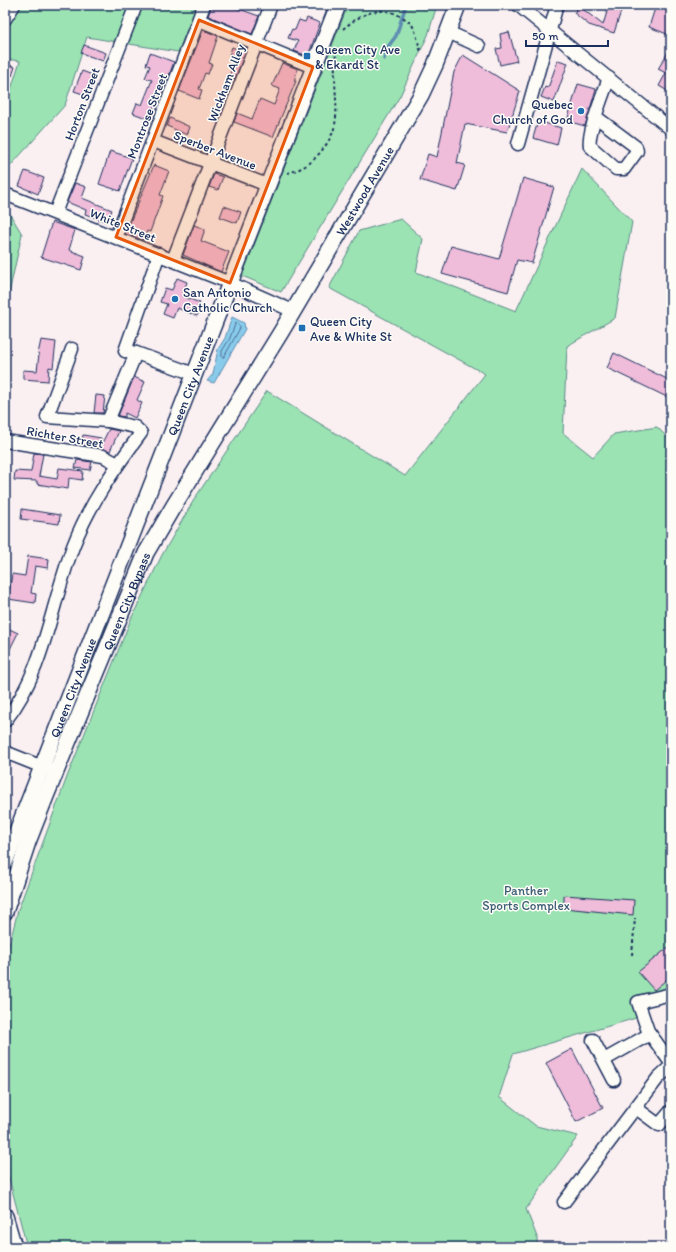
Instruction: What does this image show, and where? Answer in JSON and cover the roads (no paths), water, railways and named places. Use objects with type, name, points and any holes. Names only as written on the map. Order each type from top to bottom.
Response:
[{"type":"main road","name":"Queen City Avenue","points":[[41,767],[338,5]]},
{"type":"main road","name":"Westwood Avenue","points":[[293,312],[421,95],[458,5]]},
{"type":"main road","name":"Queen City Bypass","points":[[5,912],[28,842],[146,553],[293,312]]},
{"type":"main road","points":[[5,862],[41,767]]},
{"type":"main road","points":[[5,1216],[9,1239]]},
{"type":"street","points":[[5,19],[14,5]]},
{"type":"street","name":"Horton Street","points":[[54,213],[136,5]]},
{"type":"street","name":"Montrose Street","points":[[116,237],[204,5]]},
{"type":"street","name":"Wickham Alley","points":[[173,260],[271,5]]},
{"type":"street","points":[[518,5],[671,129]]},
{"type":"street","points":[[518,144],[557,5]]},
{"type":"street","points":[[199,20],[314,67]]},
{"type":"street","points":[[448,32],[479,46]]},
{"type":"street","points":[[596,117],[609,78]]},
{"type":"street","name":"Sperber Avenue","points":[[153,141],[267,185]]},
{"type":"street","name":"White Street","points":[[5,194],[230,283]]},
{"type":"street","points":[[159,254],[125,351],[136,353],[194,374]]},
{"type":"street","points":[[230,283],[293,312]]},
{"type":"street","points":[[5,721],[24,693],[33,675],[64,573],[80,530],[101,489],[141,433],[135,427],[108,421],[47,417],[72,349]]},
{"type":"street","points":[[108,421],[136,353]]},
{"type":"street","name":"Richter Street","points":[[5,441],[103,456],[118,464]]},
{"type":"street","points":[[5,752],[56,773]]},
{"type":"street","points":[[564,1202],[658,1078],[671,1065],[650,1034],[638,1002],[671,994]]},
{"type":"street","points":[[604,1060],[650,1034]]},
{"type":"street","points":[[593,1040],[614,1080]]},
{"type":"street","points":[[636,1108],[659,1125],[671,1111]]},
{"type":"water","points":[[232,317],[244,323],[245,329],[214,383],[207,381],[213,374],[218,349],[225,338]]},
{"type":"waterway","points":[[384,59],[387,48],[396,36],[406,5]]},
{"type":"place","name":"Queen City Ave & Ekardt St","points":[[307,56]]},
{"type":"place","name":"Quebec Church of God","points":[[581,111]]},
{"type":"place","name":"San Antonio Catholic Church","points":[[175,299]]},
{"type":"place","name":"Queen City Ave & White St","points":[[302,328]]},
{"type":"park label","name":"Panther Sports Complex","points":[[526,898]]}]
